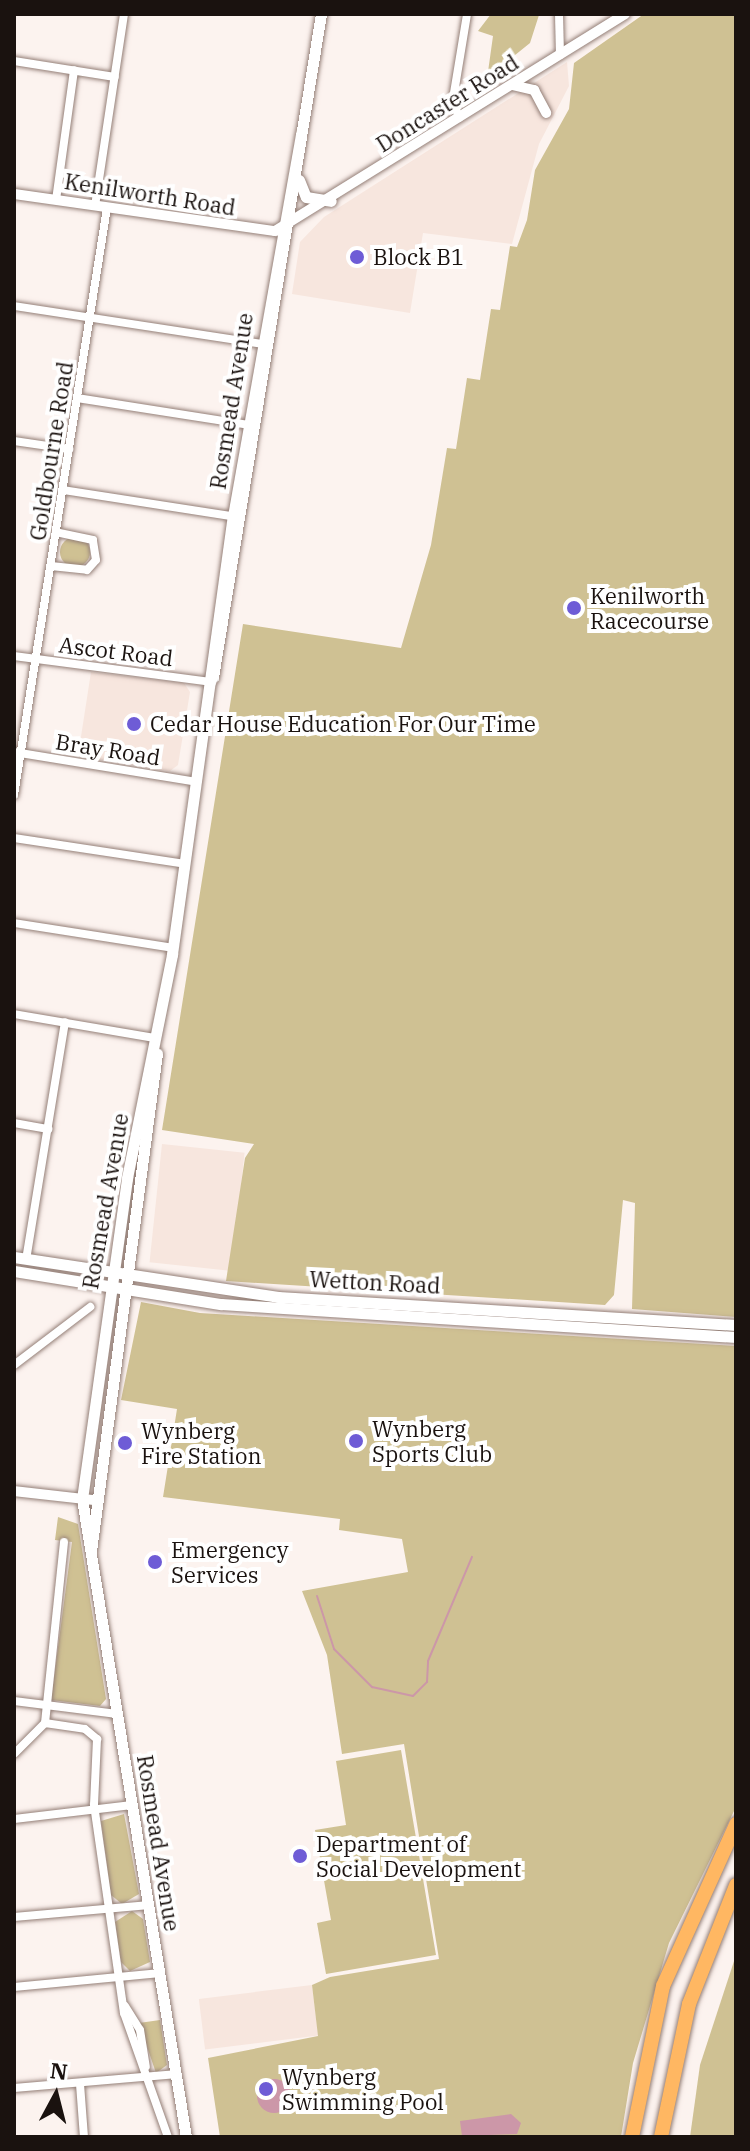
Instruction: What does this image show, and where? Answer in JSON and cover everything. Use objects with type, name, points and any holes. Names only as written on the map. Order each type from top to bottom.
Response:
[{"type":"highway","points":[[632,2137],[663,1986],[736,1824]]},
{"type":"highway","points":[[661,2137],[689,2004],[736,1885]]},
{"type":"main road","name":"Rosmead Avenue","points":[[186,2137],[91,1556],[87,1500],[118,1274],[155,1040],[173,948],[238,517],[321,14]]},
{"type":"main road","name":"Rosmead Avenue","points":[[253,425],[261,344],[298,176],[301,133]]},
{"type":"main road","points":[[298,176],[306,197],[331,201]]},
{"type":"main road","name":"Wetton Road","points":[[20,1259],[278,1297],[736,1325]]},
{"type":"main road","name":"Wetton Road","points":[[14,1271],[235,1305],[736,1337]]},
{"type":"street","points":[[95,206],[124,14]]},
{"type":"street","points":[[459,118],[453,99],[467,14]]},
{"type":"street","points":[[559,14],[560,55]]},
{"type":"street","name":"Doncaster Road","points":[[285,227],[625,14]]},
{"type":"street","points":[[14,61],[115,77]]},
{"type":"street","points":[[56,200],[74,70]]},
{"type":"street","points":[[512,85],[534,90],[546,113]]},
{"type":"street","name":"Kenilworth Road","points":[[14,194],[107,208],[285,227]]},
{"type":"street","name":"Goldbourne Road","points":[[14,795],[17,753],[36,658],[107,208]]},
{"type":"street","points":[[14,306],[261,344]]},
{"type":"street","points":[[77,398],[253,425]]},
{"type":"street","points":[[14,441],[69,449]]},
{"type":"street","points":[[63,490],[238,517]]},
{"type":"street","points":[[51,566],[87,570],[96,560],[93,540],[56,532]]},
{"type":"street","name":"Ascot Road","points":[[14,656],[213,679]]},
{"type":"street","name":"Bray Road","points":[[17,753],[197,782]]},
{"type":"street","points":[[14,838],[185,864]]},
{"type":"street","points":[[14,923],[173,948]]},
{"type":"street","points":[[14,1014],[155,1040]]},
{"type":"street","points":[[20,1259],[48,1129],[65,1022]]},
{"type":"street","points":[[14,1123],[48,1129]]},
{"type":"street","points":[[14,1365],[90,1307]]},
{"type":"street","points":[[14,1491],[87,1500]]},
{"type":"street","points":[[14,1754],[45,1723],[64,1542]]},
{"type":"street","points":[[14,1701],[117,1714]]},
{"type":"street","points":[[45,1723],[95,1736],[95,1810],[123,2004],[144,2039],[148,2075],[168,2137]]},
{"type":"street","points":[[14,1819],[132,1805]]},
{"type":"street","points":[[14,1917],[149,1905]]},
{"type":"street","points":[[14,1987],[160,1973]]},
{"type":"street","points":[[14,2088],[177,2074]]},
{"type":"street","points":[[80,2084],[84,2137]]},
{"type":"shaded area","points":[[491,14],[539,15],[530,43],[504,64],[506,76],[486,86],[493,36],[478,31]]},
{"type":"shaded area","name":"Kenilworth Racecourse","points":[[644,14],[736,14],[736,1317],[632,1309],[635,1203],[623,1200],[614,1295],[605,1305],[226,1281],[245,1158],[254,1144],[162,1130],[243,624],[401,648],[431,545],[447,448],[456,449],[467,378],[480,380],[491,309],[500,310],[510,246],[517,247],[527,220],[535,170],[569,109],[574,63]]},
{"type":"shaded area","points":[[567,62],[569,86],[539,144],[512,244],[423,233],[410,313],[292,294],[300,242],[324,217]]},
{"type":"shaded area","points":[[75,537],[86,541],[90,552],[86,563],[75,567],[64,563],[60,552],[64,541]]},
{"type":"shaded area","name":"Cedar House Education For Our Time","points":[[91,672],[184,683],[190,692],[178,765],[170,771],[78,756]]},
{"type":"shaded area","points":[[162,1144],[245,1153],[232,1271],[150,1262]]},
{"type":"shaded area","points":[[141,1302],[200,1313],[736,1346],[736,1807],[669,1943],[633,2063],[621,2137],[220,2137],[208,2058],[318,2036],[312,1985],[330,1977],[439,1959],[404,1744],[342,1754],[327,1655],[302,1591],[408,1572],[402,1539],[339,1530],[340,1519],[163,1497],[177,1409],[121,1400]]},
{"type":"shaded area","points":[[58,1517],[78,1524],[106,1699],[100,1706],[51,1700],[72,1542],[55,1540]]},
{"type":"shaded area","points":[[401,1750],[436,1955],[326,1974],[317,1923],[331,1920],[315,1830],[346,1825],[336,1761]]},
{"type":"shaded area","points":[[124,1814],[139,1894],[122,1904],[111,1895],[101,1821]]},
{"type":"shaded area","points":[[132,1911],[143,1919],[150,1962],[130,1971],[121,1962],[115,1922]]},
{"type":"shaded area","points":[[736,1955],[736,2137],[690,2137],[700,2065]]},
{"type":"shaded area","points":[[312,1985],[318,2036],[205,2050],[199,1999]]},
{"type":"shaded area","points":[[160,2020],[167,2065],[156,2073],[139,2023]]},
{"type":"shaded area","points":[[274,2079],[286,2084],[291,2096],[286,2108],[274,2113],[262,2108],[257,2096],[262,2084]]},
{"type":"shaded area","points":[[511,2114],[521,2123],[517,2134],[462,2136],[460,2121]]},
{"type":"waterway","points":[[317,1596],[334,1649],[372,1687],[413,1696],[427,1682],[428,1661],[472,1557]]},
{"type":"place","name":"Block B1","points":[[357,257]]},
{"type":"place","name":"Kenilworth Racecourse","points":[[574,608]]},
{"type":"place","name":"Cedar House Education For Our Time","points":[[134,724]]},
{"type":"place","name":"Wynberg Sports Club","points":[[356,1441]]},
{"type":"place","name":"Wynberg Fire Station","points":[[125,1443]]},
{"type":"place","name":"Emergency Services","points":[[155,1562]]},
{"type":"place","name":"Department of Social Development","points":[[300,1856]]},
{"type":"place","name":"Wynberg Swimming Pool","points":[[266,2089]]}]
